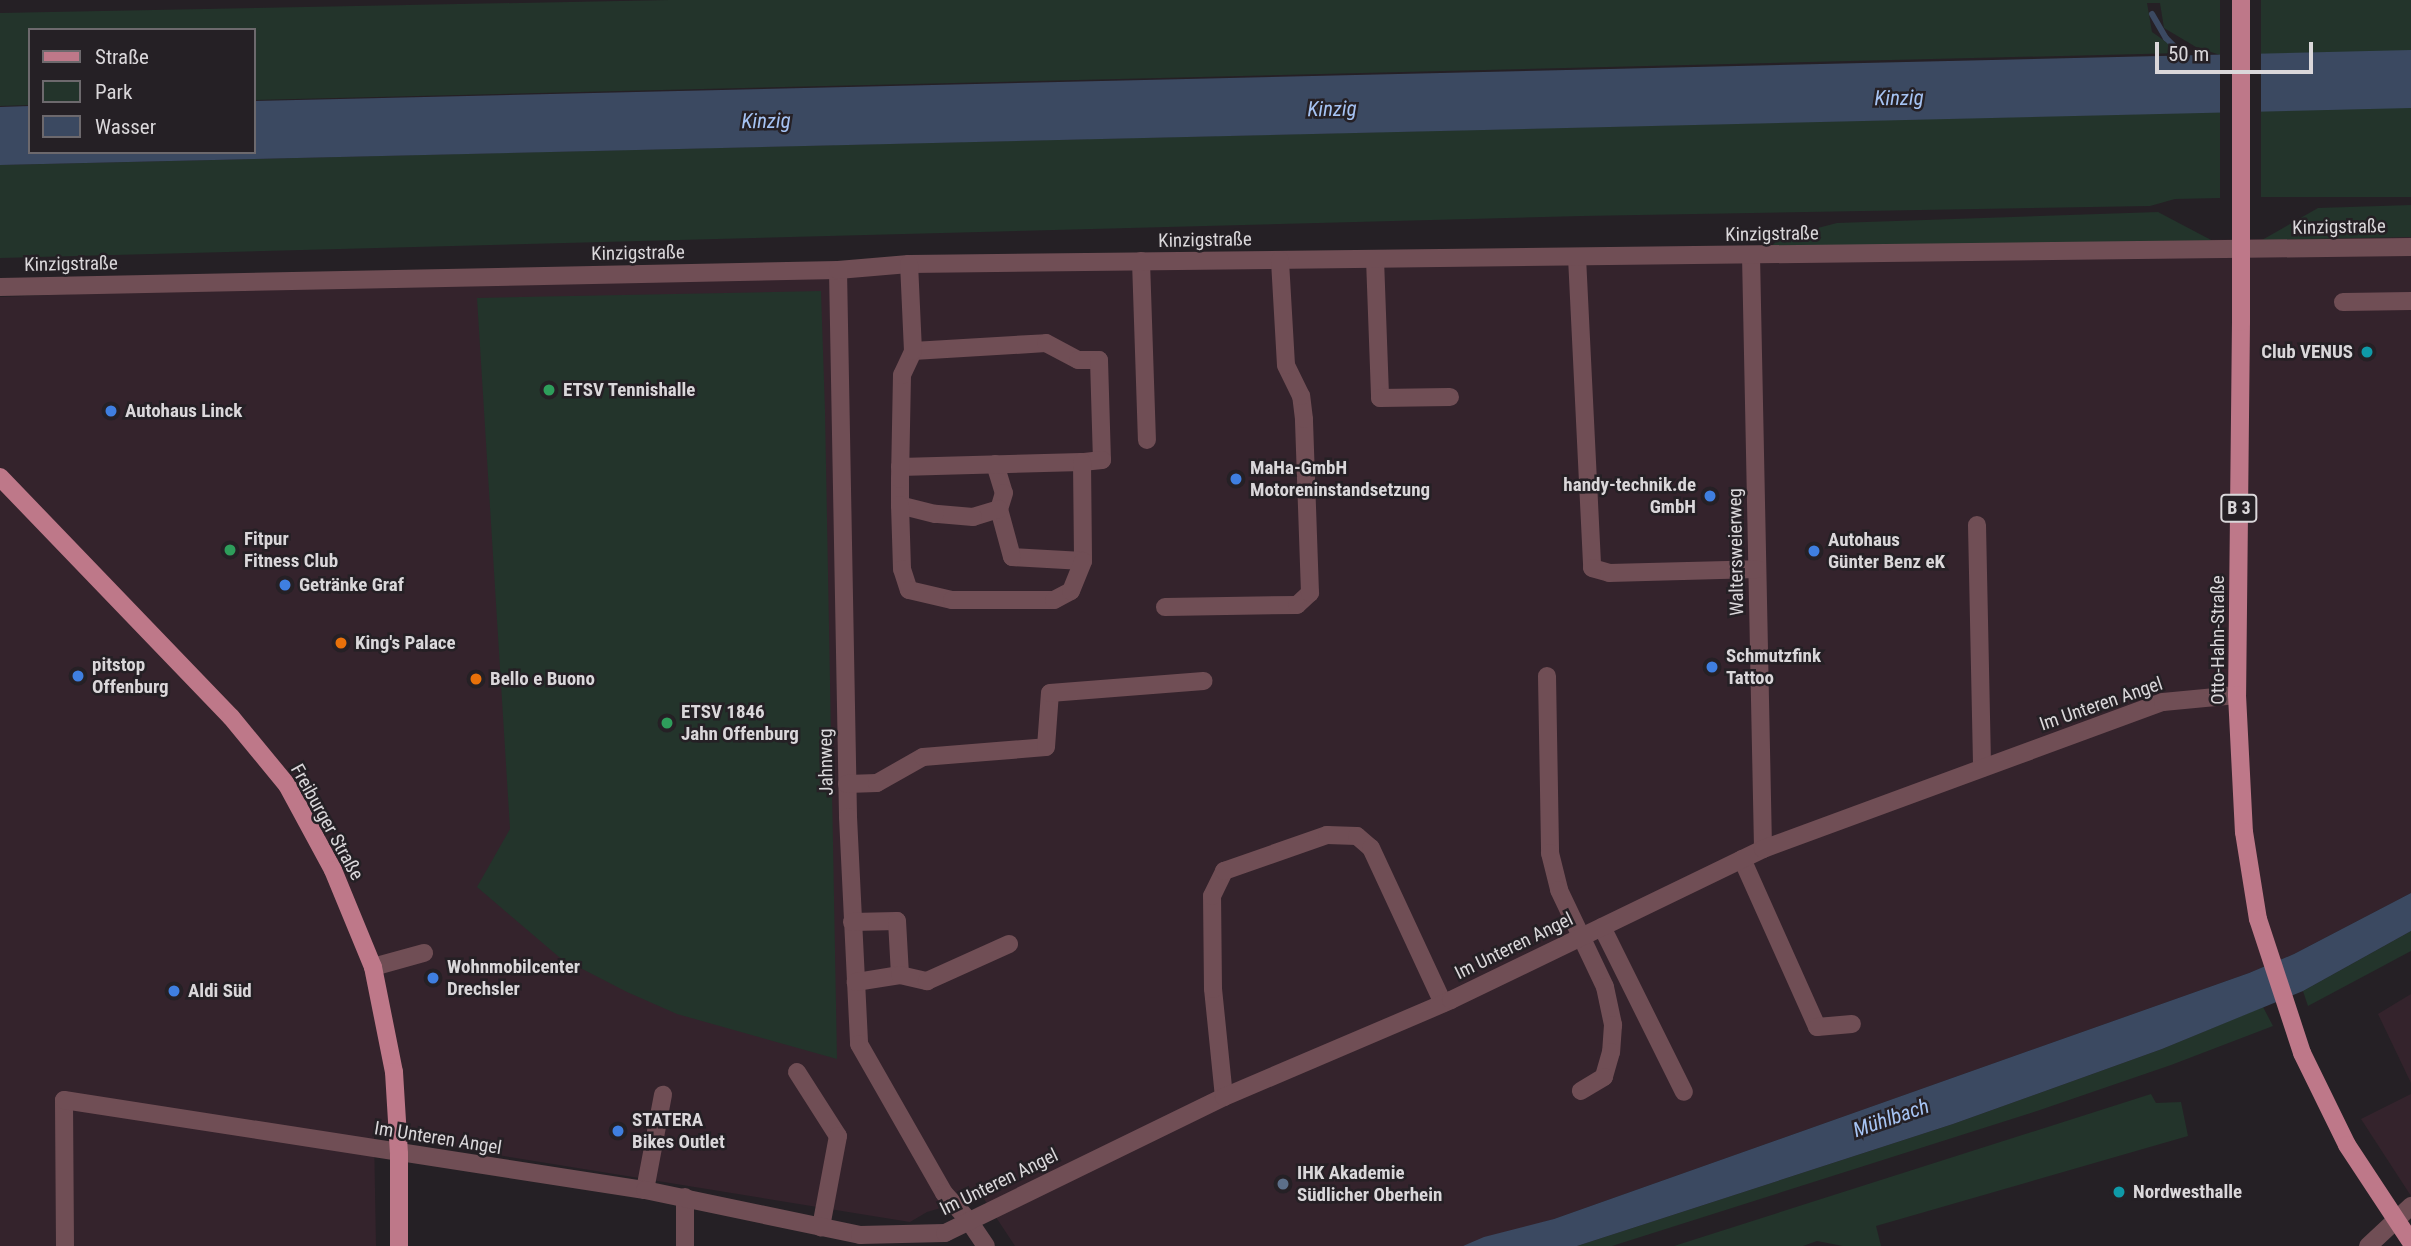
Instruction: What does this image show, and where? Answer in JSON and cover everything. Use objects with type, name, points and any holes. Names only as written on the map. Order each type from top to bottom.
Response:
[{"type":"main road","name":"Otto-Hahn-Straße","points":[[2241,0],[2238,695],[2244,832],[2258,919],[2297,1043],[2347,1145],[2411,1242]]},
{"type":"main road","name":"Freiburger Straße","points":[[0,477],[231,717],[287,785],[333,870],[373,967],[394,1072],[400,1154],[399,1246]]},
{"type":"street","name":"Kinzigstraße","points":[[0,287],[838,270],[909,264],[2411,247]]},
{"type":"street","name":"Waltersweierweg","points":[[1751,255],[1763,849]]},
{"type":"street","points":[[1577,257],[1592,568],[1609,573],[1758,569]]},
{"type":"street","points":[[1375,259],[1380,398],[1450,397]]},
{"type":"street","points":[[1165,607],[1297,605],[1310,593],[1304,419],[1301,396],[1286,365],[1280,260]]},
{"type":"street","points":[[1141,261],[1147,440]]},
{"type":"street","points":[[909,264],[913,351],[902,374],[900,467],[902,569],[909,590],[952,600],[1054,600],[1071,591],[1083,561],[1082,462]]},
{"type":"street","name":"Jahnweg","points":[[838,270],[847,784],[859,1044],[944,1193],[969,1220],[986,1246]]},
{"type":"street","points":[[2343,302],[2411,302]]},
{"type":"street","points":[[900,467],[1102,460],[1099,360],[1078,360],[1046,343],[913,351]]},
{"type":"street","points":[[995,464],[1004,492],[999,509],[1012,557],[1083,561]]},
{"type":"street","points":[[900,505],[934,514],[973,517],[999,509]]},
{"type":"street","points":[[1977,525],[1982,768]]},
{"type":"street","points":[[1547,676],[1550,853],[1559,890],[1605,987],[1613,1025],[1611,1052],[1604,1077],[1581,1091]]},
{"type":"street","points":[[847,784],[877,783],[923,757],[1046,747],[1050,692],[1204,681]]},
{"type":"street","name":"Im Unteren Angel","points":[[65,1246],[64,1100],[645,1190],[860,1234],[945,1233],[1224,1097],[1443,1003],[1763,849],[2163,702],[2238,695]]},
{"type":"street","points":[[1224,1097],[1213,989],[1212,896],[1224,871],[1327,835],[1357,836],[1371,848],[1443,1003]]},
{"type":"street","points":[[1742,859],[1817,1027],[1852,1024]]},
{"type":"street","points":[[852,922],[897,921],[900,975]]},
{"type":"street","points":[[1602,927],[1684,1092]]},
{"type":"street","points":[[856,982],[900,975],[927,981],[1009,944]]},
{"type":"street","points":[[373,967],[424,953]]},
{"type":"street","points":[[797,1072],[838,1136],[821,1227]]},
{"type":"street","points":[[645,1190],[663,1095]]},
{"type":"street","points":[[685,1197],[685,1246]]},
{"type":"street","points":[[2368,1246],[2411,1206]]},
{"type":"shaded area","points":[[2411,237],[2411,893],[2294,954],[2249,973],[1554,1219],[1463,1246],[1015,1246],[982,1196],[927,1212],[910,1222],[442,1146],[422,1137],[374,1134],[376,1246],[0,1246],[0,297],[1033,256]]},
{"type":"shaded area","points":[[2411,994],[2411,1083],[2378,1014]]},
{"type":"shaded area","points":[[2411,1094],[2411,1196],[2361,1119]]},
{"type":"green space","points":[[670,0],[2220,0],[2220,55],[2196,47],[2164,28],[2160,3],[2147,3],[2152,32],[2182,53],[256,100],[256,28],[28,28],[28,105],[0,106],[0,13]]},
{"type":"green space","points":[[2261,0],[2411,0],[2411,54],[2261,54]]},
{"type":"green space","points":[[2261,108],[2411,108],[2411,197],[2261,197]]},
{"type":"green space","points":[[2220,112],[2220,198],[2175,199],[2150,206],[1582,216],[0,258],[0,165]]},
{"type":"green space","points":[[2411,205],[2411,237],[2262,240],[2318,208]]},
{"type":"green space","points":[[2158,212],[2213,241],[1771,247],[1779,238],[1837,223]]},
{"type":"green space","name":"ETSV 1846 Jahn Offenburg","points":[[821,291],[837,1059],[677,1014],[627,992],[559,957],[477,887],[510,829],[477,298]]},
{"type":"green space","points":[[2411,931],[2411,951],[2308,1006],[2303,991]]},
{"type":"green space","points":[[2263,1007],[2273,1026],[2171,1065],[2037,1111],[1612,1246],[1577,1246],[1953,1124],[2162,1049]]},
{"type":"green space","points":[[2151,1094],[2156,1103],[2181,1102],[2188,1136],[1876,1226],[1881,1246],[1843,1246],[1817,1241],[1803,1246],[1674,1246]]},
{"type":"water","name":"Kinzig","points":[[2411,50],[2411,108],[0,165],[0,107],[28,106],[28,154],[256,154],[256,101]]},
{"type":"water","name":"Mühlbach","points":[[2411,893],[2411,931],[2303,991],[2162,1049],[1953,1124],[1577,1246],[1463,1246],[1484,1237],[1554,1219],[2249,973],[2294,954]]},
{"type":"pier","points":[[2220,50],[2261,50],[2261,115],[2220,115]]},
{"type":"waterway","points":[[2152,14],[2166,38],[2189,61]]},
{"type":"place","name":"Club VENUS","points":[[2367,352]]},
{"type":"place","name":"ETSV Tennishalle","points":[[549,390]]},
{"type":"place","name":"Autohaus Linck","points":[[111,411]]},
{"type":"place","name":"MaHa-GmbH Motoreninstandsetzung","points":[[1236,479]]},
{"type":"place","name":"handy-technik.de GmbH","points":[[1710,496]]},
{"type":"place","name":"Fitpur Fitness Club","points":[[230,550]]},
{"type":"place","name":"Autohaus Günter Benz eK","points":[[1814,551]]},
{"type":"place","name":"Getränke Graf","points":[[285,585]]},
{"type":"place","name":"King's Palace","points":[[341,643]]},
{"type":"place","name":"Schmutzfink Tattoo","points":[[1712,667]]},
{"type":"place","name":"pitstop Offenburg","points":[[78,676]]},
{"type":"place","name":"Bello e Buono","points":[[476,679]]},
{"type":"place","name":"ETSV 1846 Jahn Offenburg","points":[[667,723]]},
{"type":"place","name":"Wohnmobilcenter Drechsler","points":[[433,978]]},
{"type":"place","name":"Aldi Süd","points":[[174,991]]},
{"type":"place","name":"STATERA Bikes Outlet","points":[[618,1131]]},
{"type":"place","name":"IHK Akademie Südlicher Oberhein","points":[[1283,1184]]},
{"type":"place","name":"Nordwesthalle","points":[[2119,1192]]}]
